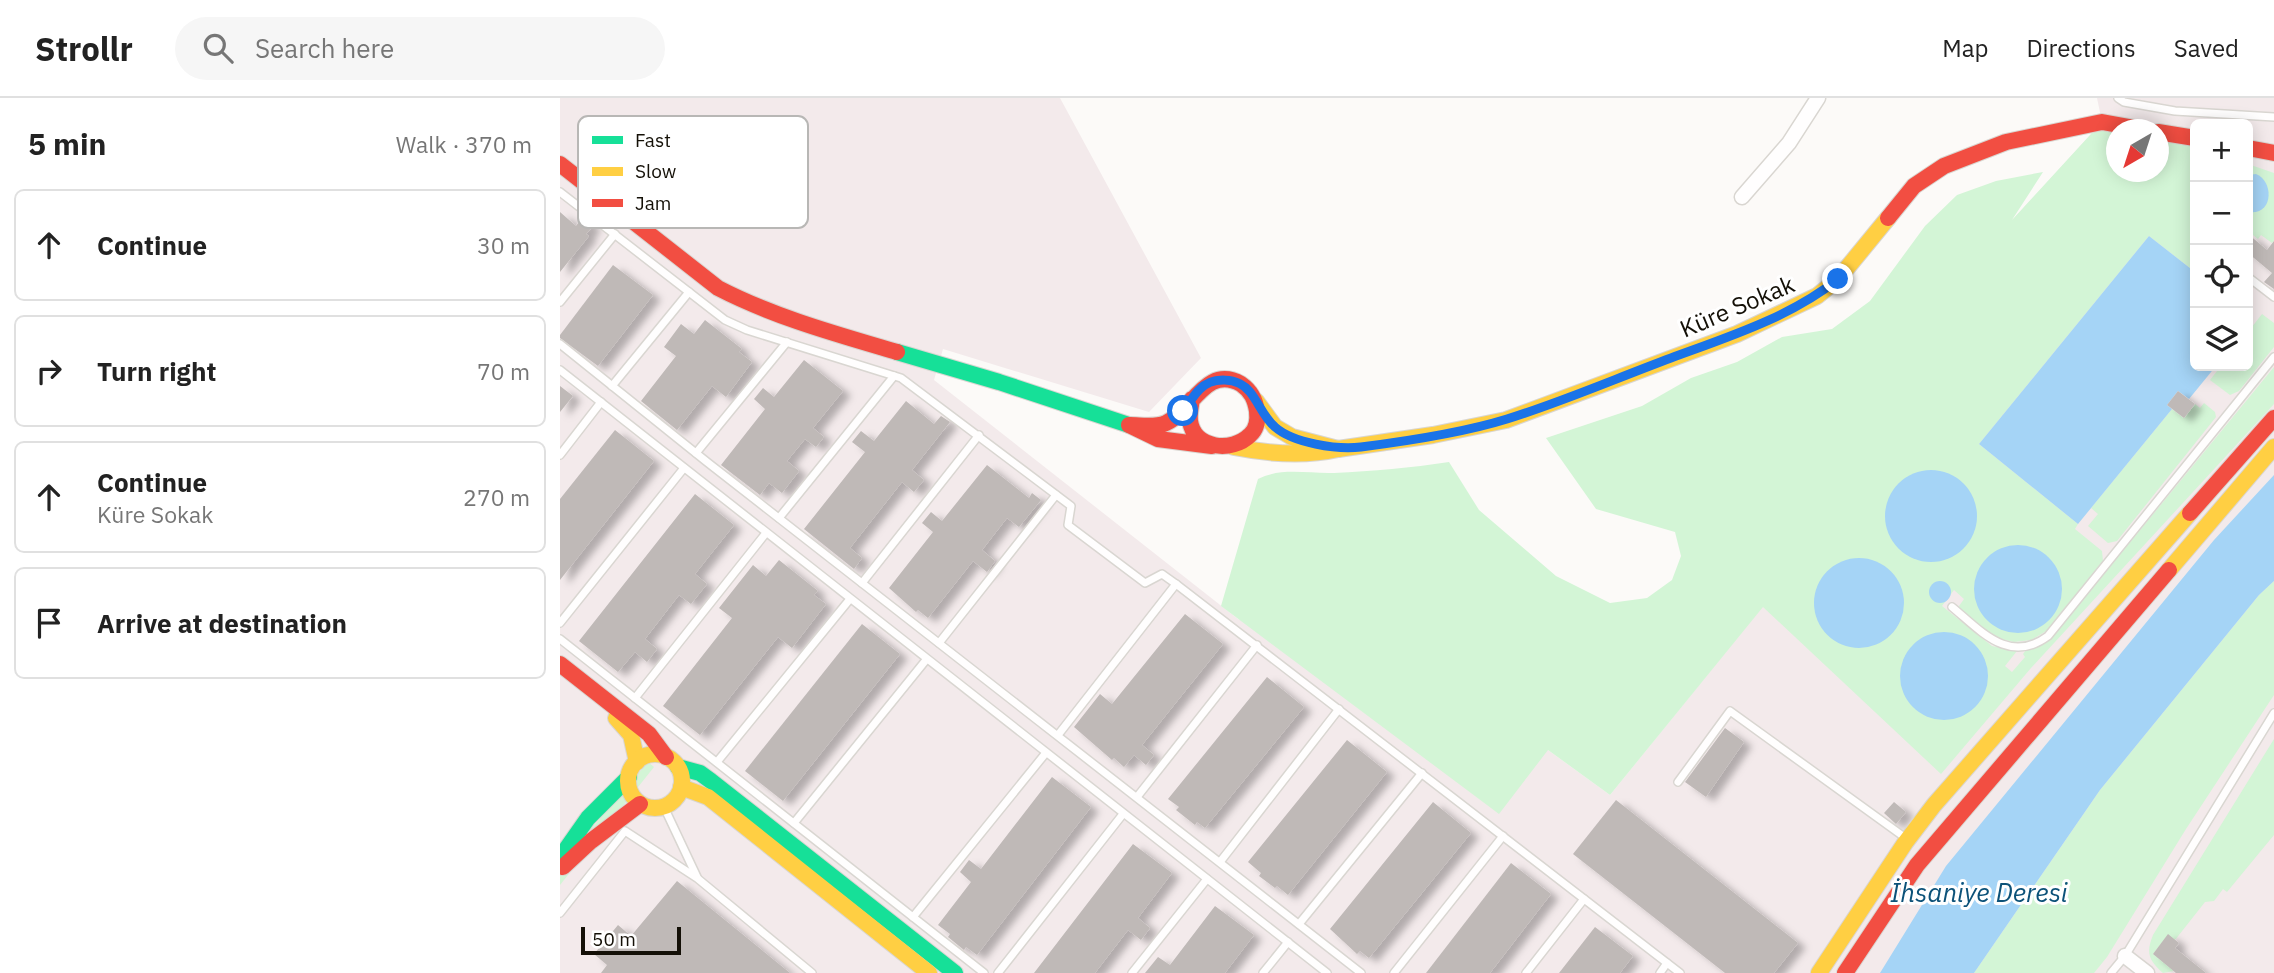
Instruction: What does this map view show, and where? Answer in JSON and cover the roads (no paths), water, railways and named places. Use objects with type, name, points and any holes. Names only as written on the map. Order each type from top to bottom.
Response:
[{"type":"main road","name":"Küre Sokak","points":[[1234,447],[1274,455],[1318,454],[1506,420],[1748,328],[1817,296],[1838,279],[1914,186],[1944,166],[2006,142],[2106,123]]},
{"type":"main road","points":[[2169,134],[2190,137]]},
{"type":"main road","points":[[2253,149],[2274,153]]},
{"type":"main road","points":[[560,164],[578,177]]},
{"type":"main road","points":[[643,228],[718,288],[741,300],[824,330],[999,382],[1129,425],[1158,439],[1223,448],[1234,447],[1244,442],[1257,423],[1256,401]]},
{"type":"main road","points":[[1129,425],[1165,424],[1183,411],[1208,383],[1230,380],[1250,391],[1275,427],[1292,437],[1338,449]]},
{"type":"main road","points":[[1192,399],[1190,422],[1202,441],[1212,446]]},
{"type":"main road","points":[[1819,973],[1907,840],[1934,805],[2274,418]]},
{"type":"main road","points":[[1845,973],[1917,865],[2274,447]]},
{"type":"main road","points":[[560,664],[649,734],[681,775],[681,787],[677,798],[664,807],[656,808],[640,804],[631,792],[629,777]]},
{"type":"main road","points":[[560,675],[623,724],[631,735],[637,762]]},
{"type":"main road","points":[[560,858],[587,818],[629,777],[637,762],[651,755],[701,773],[955,973]]},
{"type":"main road","points":[[681,787],[708,797],[929,973]]},
{"type":"main road","points":[[560,870],[591,841],[640,804]]},
{"type":"street","points":[[1742,197],[1789,143],[1818,98]]},
{"type":"street","points":[[2125,956],[2147,973]]},
{"type":"lane","points":[[2118,98],[2124,102],[2175,111],[2274,117]]},
{"type":"lane","points":[[560,192],[578,206]]},
{"type":"lane","points":[[607,228],[724,320],[747,330],[901,378],[1071,506],[1068,525],[1145,583],[1162,574],[1176,584],[1680,973]]},
{"type":"lane","points":[[560,302],[615,234]]},
{"type":"lane","points":[[2253,281],[2274,297]]},
{"type":"lane","points":[[612,386],[689,292]]},
{"type":"lane","points":[[696,453],[788,342]]},
{"type":"lane","points":[[560,344],[1361,973]]},
{"type":"lane","points":[[1952,607],[1994,642],[2009,647],[2037,644],[2048,636],[2274,357]]},
{"type":"lane","points":[[560,370],[1045,754],[1327,973]]},
{"type":"lane","points":[[779,518],[894,376]]},
{"type":"lane","points":[[560,455],[601,402]]},
{"type":"lane","points":[[862,583],[979,435]]},
{"type":"lane","points":[[560,623],[684,468]]},
{"type":"lane","points":[[939,643],[1056,495]]},
{"type":"lane","points":[[635,698],[766,533]]},
{"type":"lane","points":[[1058,735],[1176,584]]},
{"type":"lane","points":[[717,762],[850,599]]},
{"type":"lane","points":[[560,639],[984,973]]},
{"type":"lane","points":[[1137,797],[1257,645]]},
{"type":"lane","points":[[794,823],[926,660]]},
{"type":"lane","points":[[1220,862],[1339,709]]},
{"type":"lane","points":[[1678,782],[1730,710],[1907,840]]},
{"type":"lane","points":[[2111,973],[2125,956],[2274,713]]},
{"type":"lane","points":[[913,917],[1045,754]]},
{"type":"lane","points":[[1299,925],[1422,773]]},
{"type":"lane","points":[[664,807],[697,878]]},
{"type":"lane","points":[[999,973],[1123,814]]},
{"type":"lane","points":[[560,914],[625,831],[697,878],[812,973]]},
{"type":"lane","points":[[1394,973],[1503,836]]},
{"type":"lane","points":[[1132,973],[1206,879]]},
{"type":"lane","points":[[1526,973],[1584,899]]},
{"type":"lane","points":[[1263,973],[1288,942]]},
{"type":"lane","points":[[1660,973],[1667,963]]},
{"type":"water","points":[[2253,174],[2262,178],[2268,190],[2267,204],[2257,212],[2253,212]]},
{"type":"water","points":[[2149,236],[2190,268],[2190,371],[2212,371],[2189,399],[2178,391],[2167,405],[2172,409],[2078,524],[1979,444]]},
{"type":"water","points":[[1931,470],[1949,473],[1964,483],[1974,498],[1977,516],[1974,534],[1964,549],[1949,559],[1931,562],[1913,559],[1898,549],[1888,534],[1885,516],[1888,498],[1898,483],[1913,473]]},
{"type":"water","name":"İhsaniye Deresi","points":[[2274,475],[2274,581],[2259,595],[2100,790],[1974,973],[1880,973],[1946,866],[2214,540]]},
{"type":"water","points":[[2009,545],[2027,545],[2043,552],[2055,564],[2062,580],[2062,598],[2055,614],[2043,626],[2027,633],[2009,633],[1993,626],[1981,614],[1974,598],[1974,580],[1981,564],[1993,552]]},
{"type":"water","points":[[1859,558],[1876,562],[1891,571],[1900,586],[1904,603],[1900,620],[1891,635],[1876,644],[1859,648],[1842,644],[1827,635],[1818,620],[1814,603],[1818,586],[1827,571],[1842,562]]},
{"type":"water","points":[[1940,581],[1948,584],[1951,592],[1948,600],[1940,603],[1932,600],[1929,592],[1932,584]]},
{"type":"water","points":[[1944,632],[1961,635],[1975,645],[1985,659],[1988,676],[1985,693],[1975,707],[1961,717],[1944,720],[1927,717],[1913,707],[1903,693],[1900,676],[1903,659],[1913,645],[1927,635]]}]
